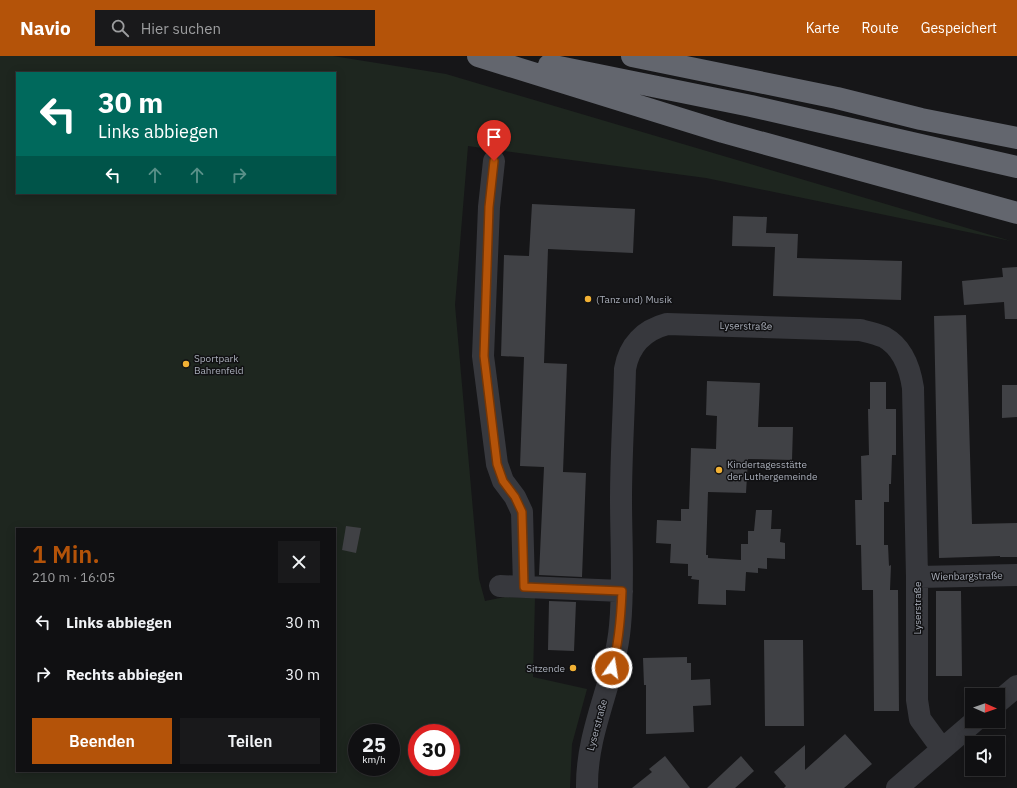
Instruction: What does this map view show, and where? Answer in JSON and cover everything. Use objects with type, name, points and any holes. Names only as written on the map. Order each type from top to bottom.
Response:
[{"type":"highway","points":[[478,56],[723,132],[1017,213]]},
{"type":"highway","points":[[505,56],[752,106],[1017,167]]},
{"type":"highway","points":[[632,56],[837,98],[929,120],[1017,138]]},
{"type":"street","points":[[494,161],[489,207],[484,356],[497,464],[503,481],[515,497],[522,512],[524,587]]},
{"type":"street","name":"Lyserstraße","points":[[587,788],[590,744],[616,657],[620,626],[622,591],[621,500],[625,369],[631,350],[642,336],[653,329],[667,324],[860,330],[883,337],[898,349],[911,373],[913,388],[918,710],[920,719],[942,749]]},
{"type":"street","name":"Wienbargstraße","points":[[917,577],[1017,575]]},
{"type":"street","points":[[500,586],[622,591]]},
{"type":"street","points":[[1005,696],[1017,686]]},
{"type":"street","points":[[897,788],[968,728]]},
{"type":"shaded area","points":[[0,56],[333,56],[446,74],[1011,241],[706,178],[468,146],[455,305],[479,579],[485,601],[505,597],[535,598],[533,677],[587,689],[572,744],[570,788],[0,788]]},
{"type":"building","points":[[532,204],[635,209],[633,253],[548,249],[544,363],[567,364],[563,472],[586,473],[582,577],[539,575],[544,467],[520,466],[524,357],[501,356],[504,255],[529,256]]},
{"type":"building","points":[[733,216],[767,217],[766,233],[798,234],[797,258],[902,261],[901,300],[773,296],[775,247],[732,246]]},
{"type":"building","points":[[1017,267],[1017,319],[1005,319],[1004,302],[964,305],[962,281],[1003,277],[1002,268]]},
{"type":"building","points":[[966,315],[972,524],[1017,523],[1017,557],[1000,556],[939,558],[934,316]]},
{"type":"building","points":[[707,381],[760,383],[758,427],[793,427],[792,460],[748,459],[746,493],[708,492],[706,555],[708,555],[708,558],[741,560],[741,544],[748,544],[748,531],[754,531],[756,510],[772,510],[771,529],[781,529],[780,542],[785,543],[785,559],[767,558],[767,569],[758,568],[758,573],[746,572],[745,591],[726,590],[726,605],[698,604],[699,580],[691,579],[692,576],[688,576],[688,564],[670,563],[671,544],[656,543],[657,520],[681,521],[681,509],[689,509],[691,448],[716,449],[717,416],[706,415]]},
{"type":"building","points":[[870,382],[886,382],[886,409],[896,409],[896,455],[892,455],[889,502],[884,502],[884,545],[888,545],[889,566],[891,565],[890,590],[898,590],[899,711],[874,711],[873,590],[862,590],[861,545],[856,545],[855,500],[862,500],[861,456],[869,455],[868,409],[870,409]]},
{"type":"building","points":[[1002,385],[1017,385],[1017,417],[1002,418]]},
{"type":"building","points":[[346,526],[361,528],[356,553],[342,550]]},
{"type":"building","points":[[936,591],[961,591],[962,676],[936,676]]},
{"type":"building","points":[[549,601],[576,602],[574,651],[548,650]]},
{"type":"building","points":[[764,640],[803,640],[804,726],[765,726]]},
{"type":"building","points":[[687,657],[687,663],[691,663],[691,680],[710,679],[711,705],[693,706],[694,732],[646,734],[646,685],[644,685],[643,658]]},
{"type":"building","points":[[845,734],[872,764],[844,788],[784,788],[786,786],[774,772],[805,745],[805,770]]},
{"type":"building","points":[[665,756],[690,788],[632,788],[652,772],[649,769]]},
{"type":"building","points":[[741,756],[754,771],[735,788],[707,788]]},
{"type":"place","name":"(Tanz und) Musik","points":[[588,299]]},
{"type":"place","name":"Sportpark Bahrenfeld","points":[[186,364]]},
{"type":"place","name":"Kindertagesstätte der Luthergemeinde","points":[[719,470]]},
{"type":"place","name":"Sitzende","points":[[573,668]]},
{"type":"route","points":[[494,161],[489,207],[484,356],[497,464],[503,481],[515,497],[522,512],[524,587],[622,591],[616,657],[612,668]]}]
